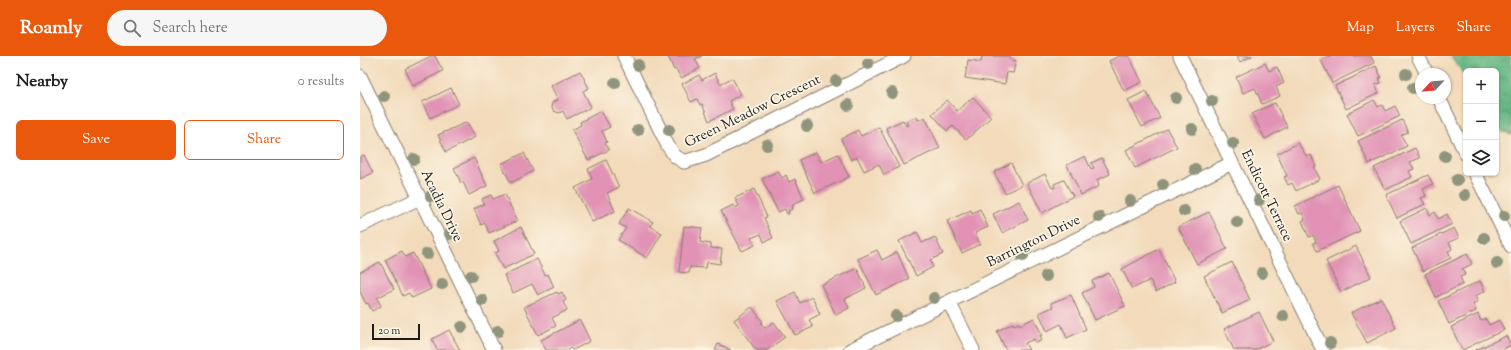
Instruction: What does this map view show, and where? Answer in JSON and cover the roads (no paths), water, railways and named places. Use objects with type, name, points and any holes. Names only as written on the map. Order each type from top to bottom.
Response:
[{"type":"street","name":"Green Meadow Crescent","points":[[624,56],[668,146],[675,156],[684,162],[706,155],[904,56]]},
{"type":"street","name":"Endicott Terrace","points":[[1180,56],[1323,350]]},
{"type":"street","points":[[1418,56],[1424,68]]},
{"type":"street","name":"Acadia Drive","points":[[360,76],[494,350]]},
{"type":"street","points":[[1442,104],[1463,148]]},
{"type":"street","name":"Barrington Drive","points":[[850,350],[1232,163]]},
{"type":"street","points":[[1476,176],[1511,246]]},
{"type":"street","points":[[360,226],[420,198]]},
{"type":"street","points":[[949,302],[973,350]]}]
